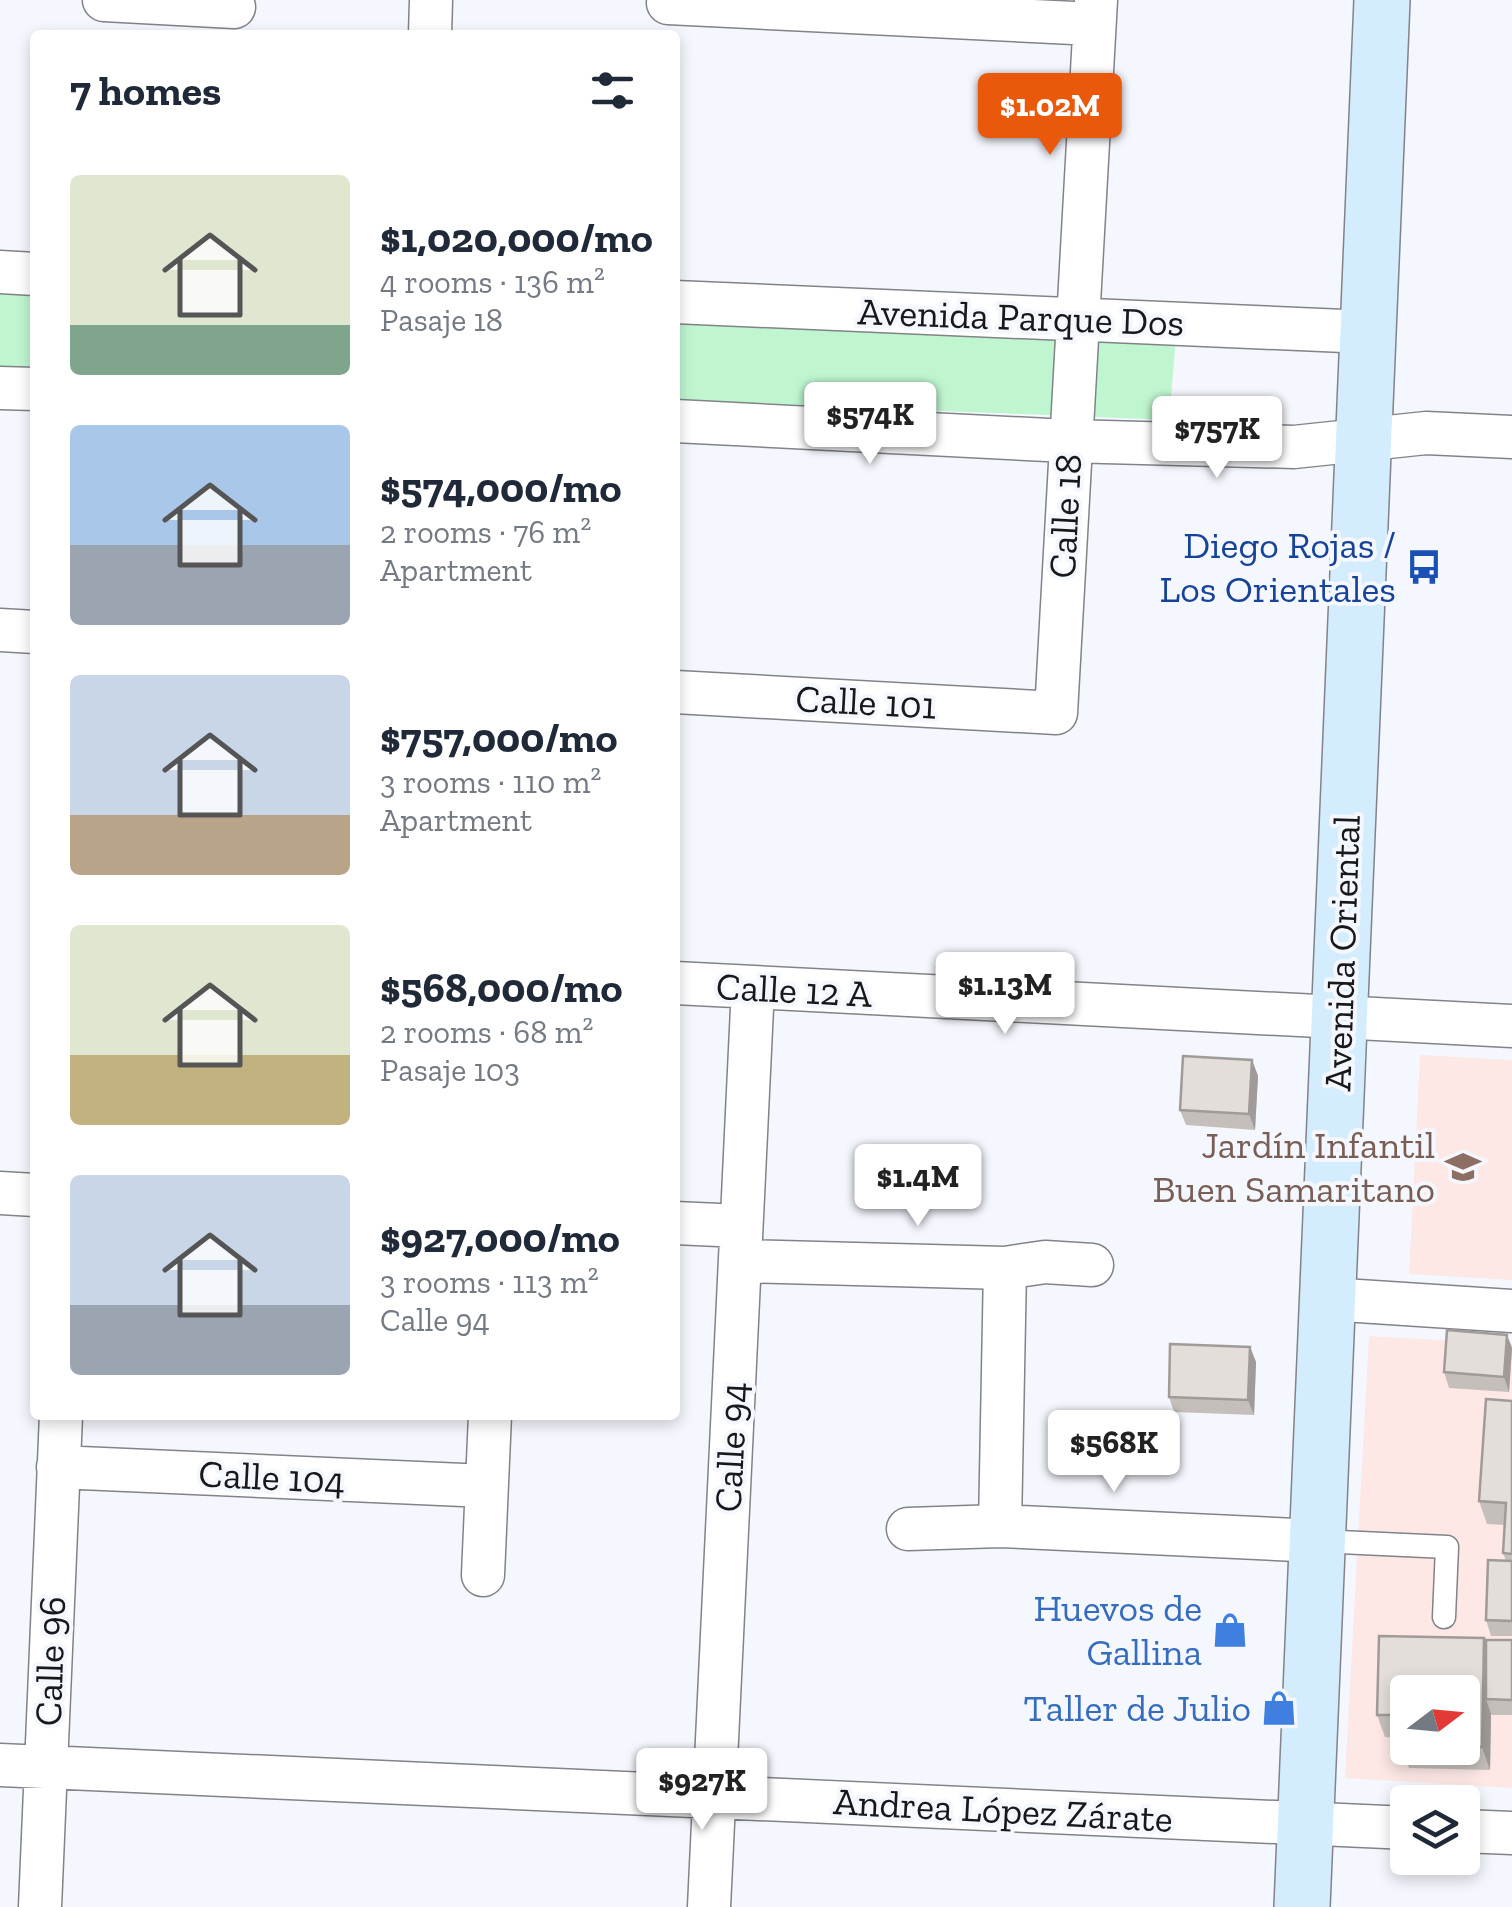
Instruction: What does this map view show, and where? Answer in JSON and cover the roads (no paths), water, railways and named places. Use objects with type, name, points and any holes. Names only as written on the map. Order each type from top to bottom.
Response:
[{"type":"main road","name":"Avenida Oriental","points":[[1302,1907],[1382,0]]},
{"type":"street","points":[[104,0],[234,7]]},
{"type":"street","points":[[430,30],[431,0]]},
{"type":"street","points":[[667,13],[1095,12]]},
{"type":"street","name":"Calle 18","points":[[1056,713],[1068,441],[1095,12]]},
{"type":"street","points":[[0,272],[30,274]]},
{"type":"street","name":"Avenida Parque Dos","points":[[680,302],[1367,332]]},
{"type":"street","points":[[0,388],[30,390]]},
{"type":"street","points":[[680,421],[1068,441],[1294,446],[1426,433],[1512,437]]},
{"type":"street","points":[[0,630],[30,632]]},
{"type":"street","name":"Calle 101","points":[[680,692],[1056,713]]},
{"type":"street","name":"Calle 12 A","points":[[680,983],[1512,1026]]},
{"type":"street","name":"Calle 94","points":[[709,1907],[753,987]]},
{"type":"street","points":[[0,1193],[30,1195]]},
{"type":"street","points":[[680,1225],[741,1243],[1005,1268],[1045,1262],[1092,1266]]},
{"type":"street","points":[[1000,1526],[1005,1268]]},
{"type":"street","points":[[1328,1299],[1512,1311]]},
{"type":"street","name":"Calle 96","points":[[40,1907],[60,1420]]},
{"type":"street","points":[[483,1576],[490,1420]]},
{"type":"street","name":"Calle 104","points":[[58,1467],[486,1486]]},
{"type":"street","points":[[908,1529],[1000,1526],[1318,1541]]},
{"type":"street","name":"Andrea López Zárate","points":[[0,1765],[1390,1827]]},
{"type":"street","points":[[1480,1831],[1512,1833]]},
{"type":"lane","points":[[1318,1541],[1447,1546],[1444,1618]]},
{"type":"place","name":"Diego Rojas / Los Orientales","points":[[1424,567]]},
{"type":"place","name":"Jardín Infantil Buen Samaritano","points":[[1463,1167]]},
{"type":"place","name":"Huevos de Gallina","points":[[1230,1630]]},
{"type":"place","name":"Taller de Julio","points":[[1279,1708]]}]
